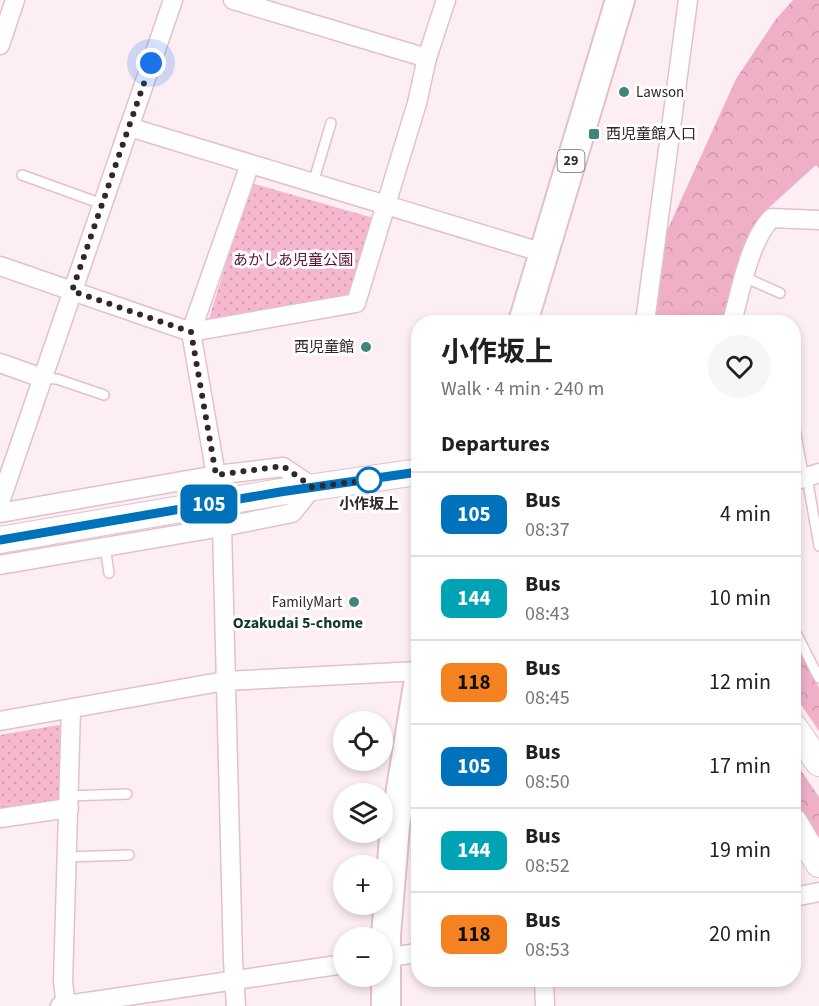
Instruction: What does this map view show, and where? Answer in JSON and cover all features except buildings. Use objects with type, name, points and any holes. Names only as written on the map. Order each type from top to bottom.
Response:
[{"type":"main road","name":"29","points":[[525,315],[620,0]]},
{"type":"main road","points":[[0,540],[312,487],[411,473]]},
{"type":"main road","points":[[387,927],[395,826],[411,728]]},
{"type":"main road","points":[[801,736],[819,763]]},
{"type":"main road","points":[[801,834],[819,864]]},
{"type":"main road","points":[[385,987],[386,1006]]},
{"type":"street","points":[[0,45],[15,0]]},
{"type":"street","points":[[0,502],[173,0]]},
{"type":"street","points":[[233,0],[427,58]]},
{"type":"street","points":[[0,266],[191,332],[356,303],[446,0]]},
{"type":"street","points":[[646,315],[688,0]]},
{"type":"street","points":[[129,127],[543,253]]},
{"type":"street","points":[[216,475],[191,332],[250,165]]},
{"type":"street","points":[[734,315],[744,277],[765,225],[772,218],[819,220]]},
{"type":"street","points":[[0,363],[42,378]]},
{"type":"street","points":[[0,513],[216,475],[283,466],[312,487],[292,513],[0,565]]},
{"type":"street","points":[[222,527],[236,1006]]},
{"type":"street","points":[[0,721],[225,681],[411,670]]},
{"type":"street","points":[[66,1006],[63,982],[71,709]]},
{"type":"street","points":[[0,818],[69,802]]},
{"type":"street","points":[[801,896],[819,892]]},
{"type":"street","points":[[393,957],[411,954]]},
{"type":"street","points":[[60,1006],[333,966]]},
{"type":"street","points":[[544,987],[545,1006]]},
{"type":"lane","points":[[313,183],[331,123]]},
{"type":"lane","points":[[22,175],[102,204]]},
{"type":"lane","points":[[744,277],[780,293]]},
{"type":"lane","points":[[42,378],[57,379],[104,395]]},
{"type":"lane","points":[[801,462],[806,477],[819,546]]},
{"type":"lane","points":[[105,547],[109,573]]},
{"type":"lane","points":[[801,643],[819,678]]},
{"type":"lane","points":[[69,802],[127,794]]},
{"type":"lane","points":[[67,857],[129,855]]},
{"type":"green space","points":[[793,0],[819,0],[819,168],[816,165],[761,215],[731,291],[726,315],[655,315],[666,233],[736,79],[776,19]]},
{"type":"green space","name":"あかしあ児童公園","points":[[251,183],[377,219],[382,226],[353,314],[203,338]]},
{"type":"green space","points":[[801,651],[819,688],[819,731],[801,704]]},
{"type":"green space","points":[[70,723],[64,811],[0,819],[0,735]]},
{"type":"green space","points":[[801,770],[819,797],[819,842],[801,811]]},
{"type":"bus line","name":"105","points":[[0,540],[280,492],[411,473]]},
{"type":"place","name":"Lawson","points":[[624,92]]},
{"type":"place","name":"西児童館入口","points":[[594,134]]},
{"type":"place","name":"西児童館","points":[[366,347]]},
{"type":"place","name":"小作坂上","points":[[369,480]]},
{"type":"place","name":"FamilyMart","points":[[354,602]]},
{"type":"district","name":"Ozakudai 5-chome","points":[[298,623]]},
{"type":"route","points":[[151,63],[72,291],[191,332],[216,475],[283,466],[312,487],[369,480]]}]
